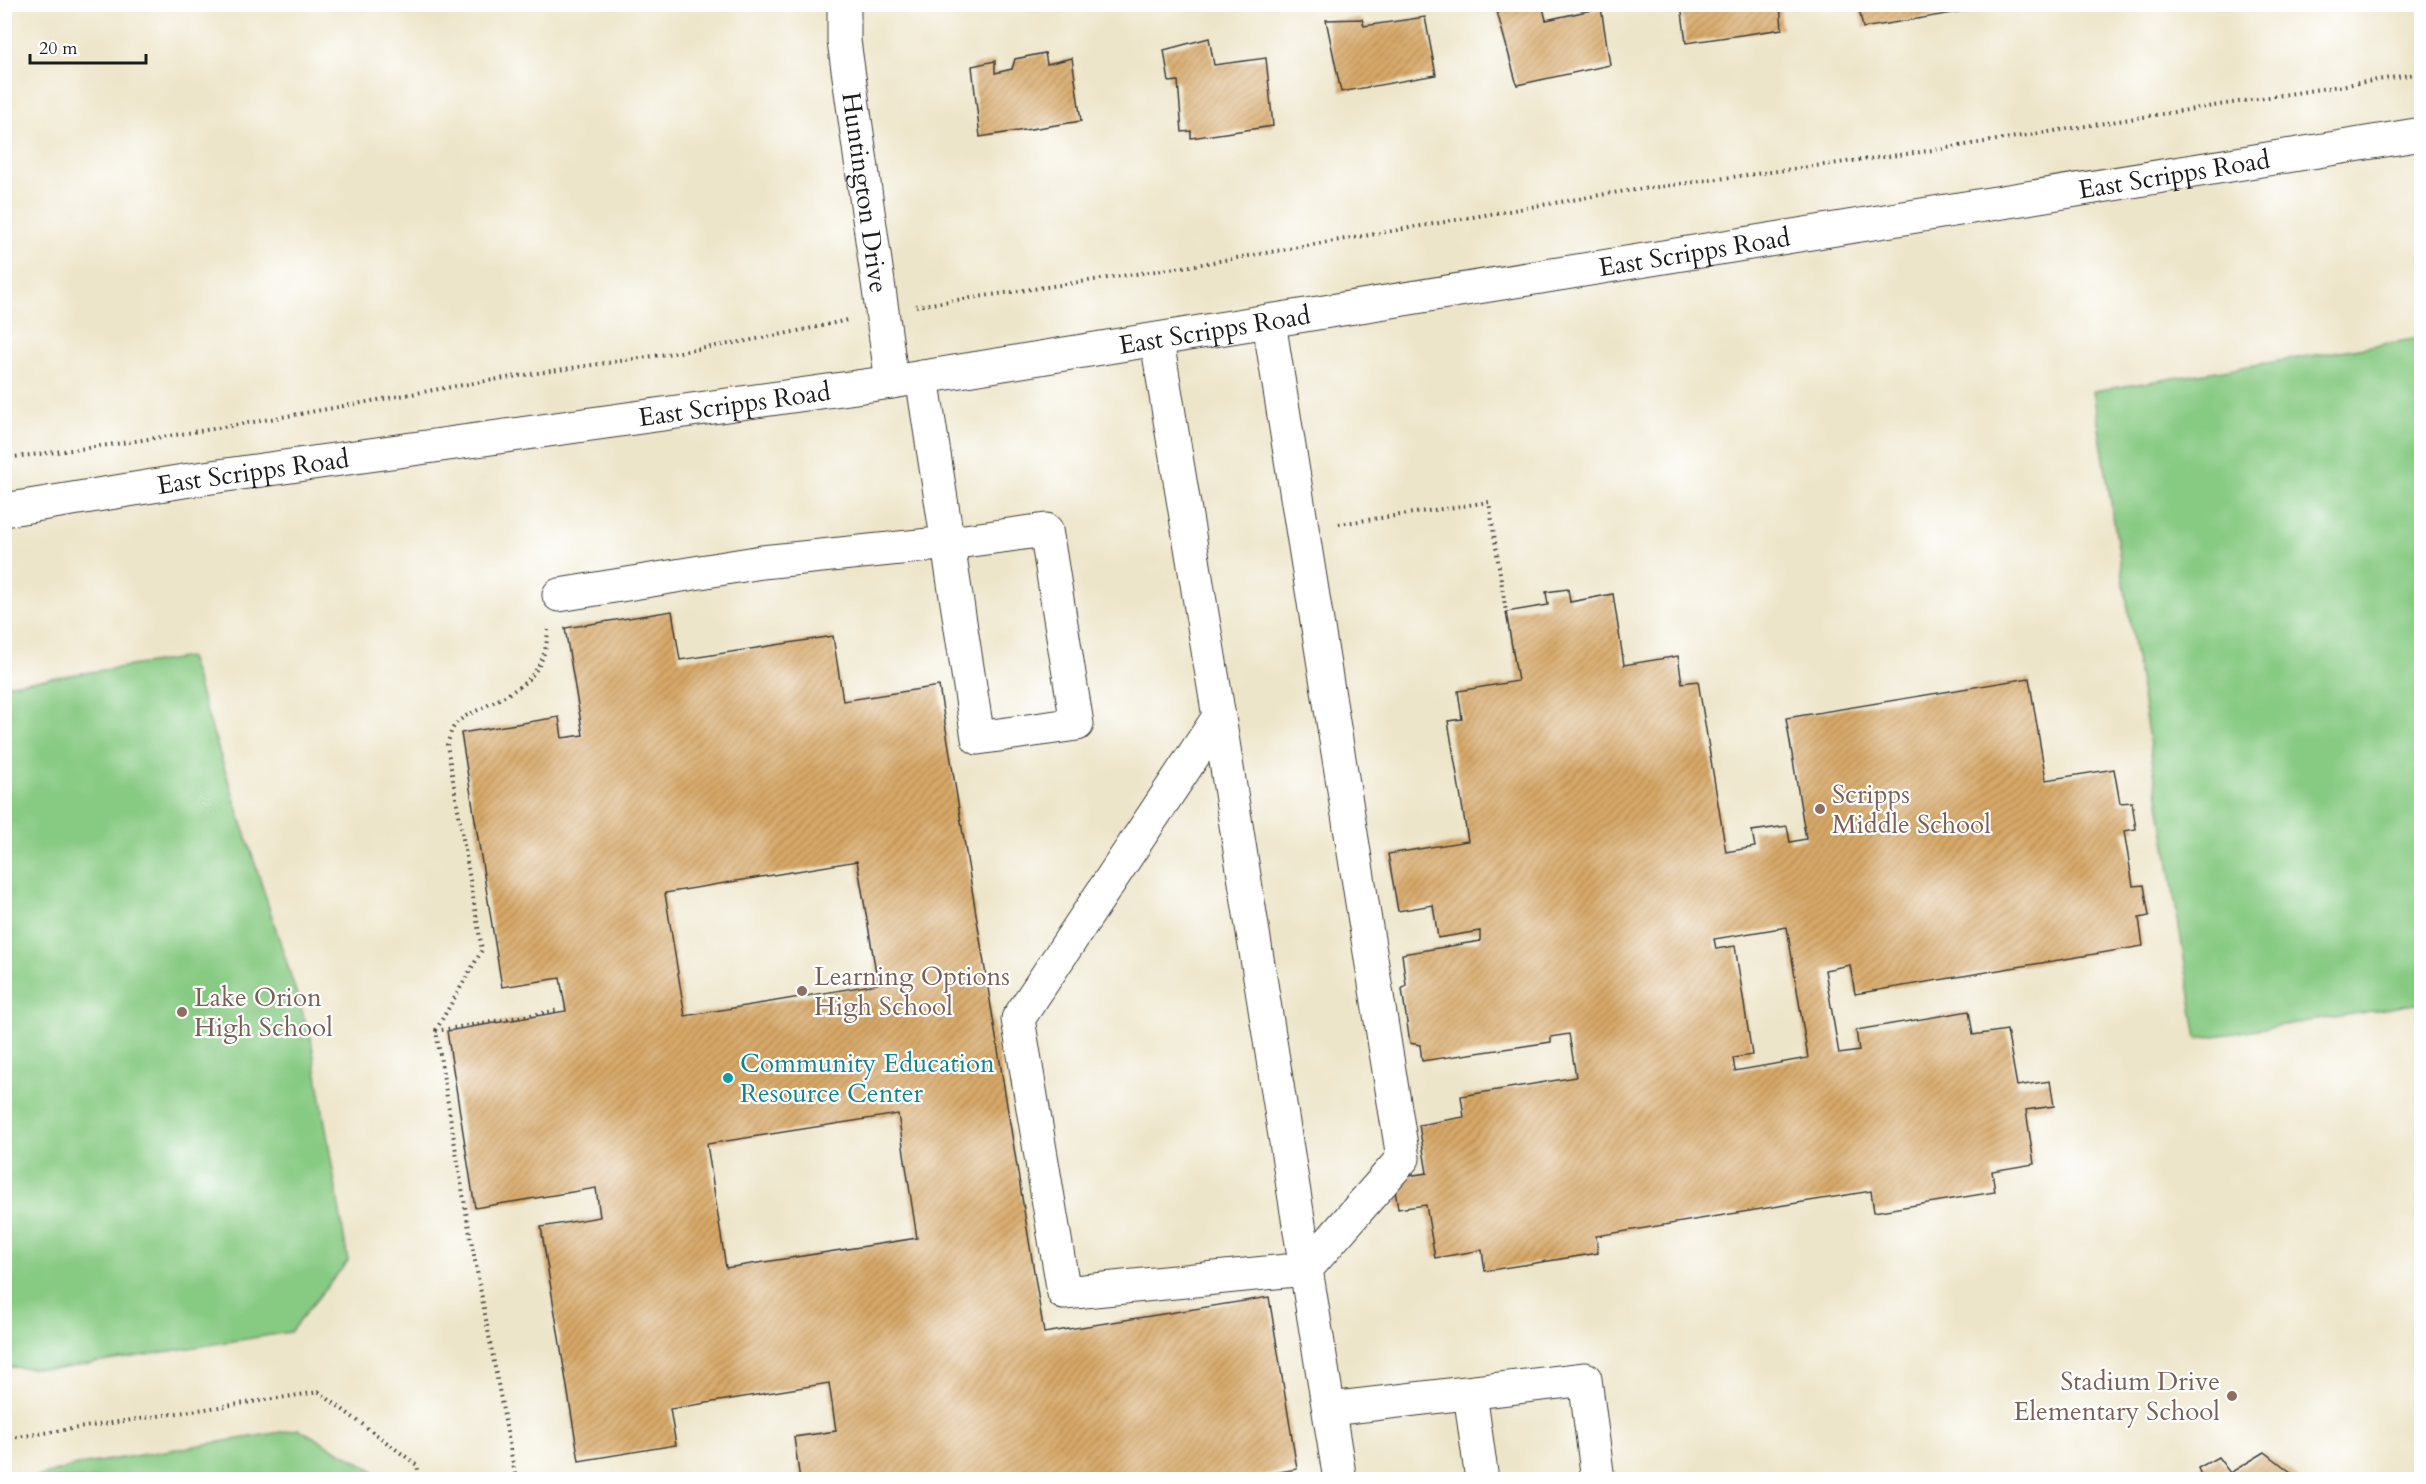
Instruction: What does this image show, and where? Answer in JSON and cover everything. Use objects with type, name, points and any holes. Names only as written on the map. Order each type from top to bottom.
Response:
[{"type":"street","name":"Huntington Drive","points":[[844,4],[844,41],[882,312],[907,380],[949,543],[978,738],[1077,724],[1047,530],[949,543]]},
{"type":"street","name":"East Scripps Road","points":[[4,510],[190,480],[907,380],[2421,134]]},
{"type":"street","points":[[1219,717],[1018,1019],[1064,1293],[1306,1269],[1403,1158],[1269,322]]},
{"type":"street","points":[[1157,340],[1340,1479]]},
{"type":"street","points":[[560,594],[762,562],[949,543]]},
{"type":"street","points":[[1330,1409],[1586,1379],[1598,1479]]},
{"type":"street","points":[[1470,1393],[1482,1479]]},
{"type":"path","points":[[4,458],[50,453],[297,414],[717,345],[825,326],[882,312],[1190,266],[1612,193],[1921,152],[2421,73]]},
{"type":"path","points":[[1329,525],[1489,502],[1506,612]]},
{"type":"path","points":[[516,1479],[467,1218],[436,1031],[482,950],[447,745],[453,728],[462,718],[509,694],[540,666],[547,651],[550,609],[560,594]]},
{"type":"path","points":[[436,1031],[560,1010]]},
{"type":"path","points":[[4,1439],[320,1392],[417,1466],[420,1479]]},
{"type":"green space","points":[[2421,338],[2421,1003],[2197,1039],[2093,391]]},
{"type":"green space","points":[[189,657],[311,1039],[348,1261],[290,1332],[58,1369],[5,1367],[5,685]]},
{"type":"green space","points":[[299,1429],[373,1470],[375,1479],[31,1479],[73,1466]]},
{"type":"building","points":[[1495,4],[1542,4],[1546,20],[1601,8],[1610,65],[1517,85]]},
{"type":"building","points":[[1681,4],[1780,4],[1782,29],[1686,43]]},
{"type":"building","points":[[1858,4],[1964,4],[1965,11],[1863,28]]},
{"type":"building","points":[[1425,17],[1436,75],[1341,92],[1326,20],[1362,19],[1364,26]]},
{"type":"building","points":[[1209,38],[1214,65],[1266,58],[1273,126],[1191,138],[1191,131],[1182,132],[1178,81],[1169,82],[1164,50]]},
{"type":"building","points":[[1045,53],[1047,64],[1072,58],[1081,121],[980,137],[972,66],[995,61],[995,73],[1012,69],[1015,59]]},
{"type":"building","name":"Scripps Middle School","points":[[1568,589],[1570,602],[1613,594],[1624,665],[1678,656],[1682,683],[1698,681],[1726,852],[1755,847],[1752,831],[1787,826],[1790,842],[1806,839],[1786,718],[2029,678],[2046,780],[2114,769],[2120,803],[2132,802],[2136,829],[2124,831],[2133,886],[2144,885],[2149,916],[2139,918],[2143,946],[1855,994],[1850,965],[1825,970],[1839,1054],[1859,1051],[1856,1030],[1969,1011],[1973,1035],[2007,1030],[2017,1086],[2050,1081],[2054,1106],[2026,1110],[2034,1164],[1992,1171],[1995,1192],[1874,1212],[1871,1191],[1596,1236],[1598,1253],[1485,1271],[1482,1250],[1435,1258],[1426,1205],[1398,1209],[1393,1178],[1427,1173],[1419,1125],[1464,1117],[1461,1096],[1576,1077],[1569,1034],[1551,1037],[1551,1042],[1422,1061],[1420,1045],[1410,1043],[1402,989],[1406,985],[1402,954],[1480,941],[1480,931],[1438,938],[1433,905],[1398,911],[1388,854],[1468,841],[1448,721],[1462,719],[1458,691],[1518,681],[1506,612],[1548,605],[1546,592]],"holes":[[[1787,927],[1808,1058],[1735,1071],[1733,1058],[1752,1055],[1735,946],[1716,949],[1714,939]]]},
{"type":"building","name":"Community Education Resource Center","points":[[672,611],[680,660],[833,636],[843,701],[939,686],[1044,1333],[1269,1297],[1297,1469],[1257,1476],[1258,1480],[800,1480],[794,1437],[836,1431],[829,1383],[670,1409],[676,1445],[579,1461],[541,1227],[600,1217],[596,1188],[475,1208],[447,1031],[566,1011],[560,978],[502,987],[461,733],[559,717],[562,738],[583,735],[565,628]],"holes":[[[857,861],[878,984],[685,1016],[665,893]],[[898,1114],[917,1238],[726,1268],[707,1144]]]},
{"type":"building","points":[[2265,1452],[2301,1480],[2203,1480],[2198,1468],[2218,1457],[2230,1473]]},
{"type":"place","name":"Scripps Middle School","points":[[1820,809]]},
{"type":"place","name":"Learning Options High School","points":[[802,991]]},
{"type":"place","name":"Lake Orion High School","points":[[182,1012]]},
{"type":"place","name":"Community Education Resource Center","points":[[728,1078]]},
{"type":"place","name":"Stadium Drive Elementary School","points":[[2232,1396]]}]
